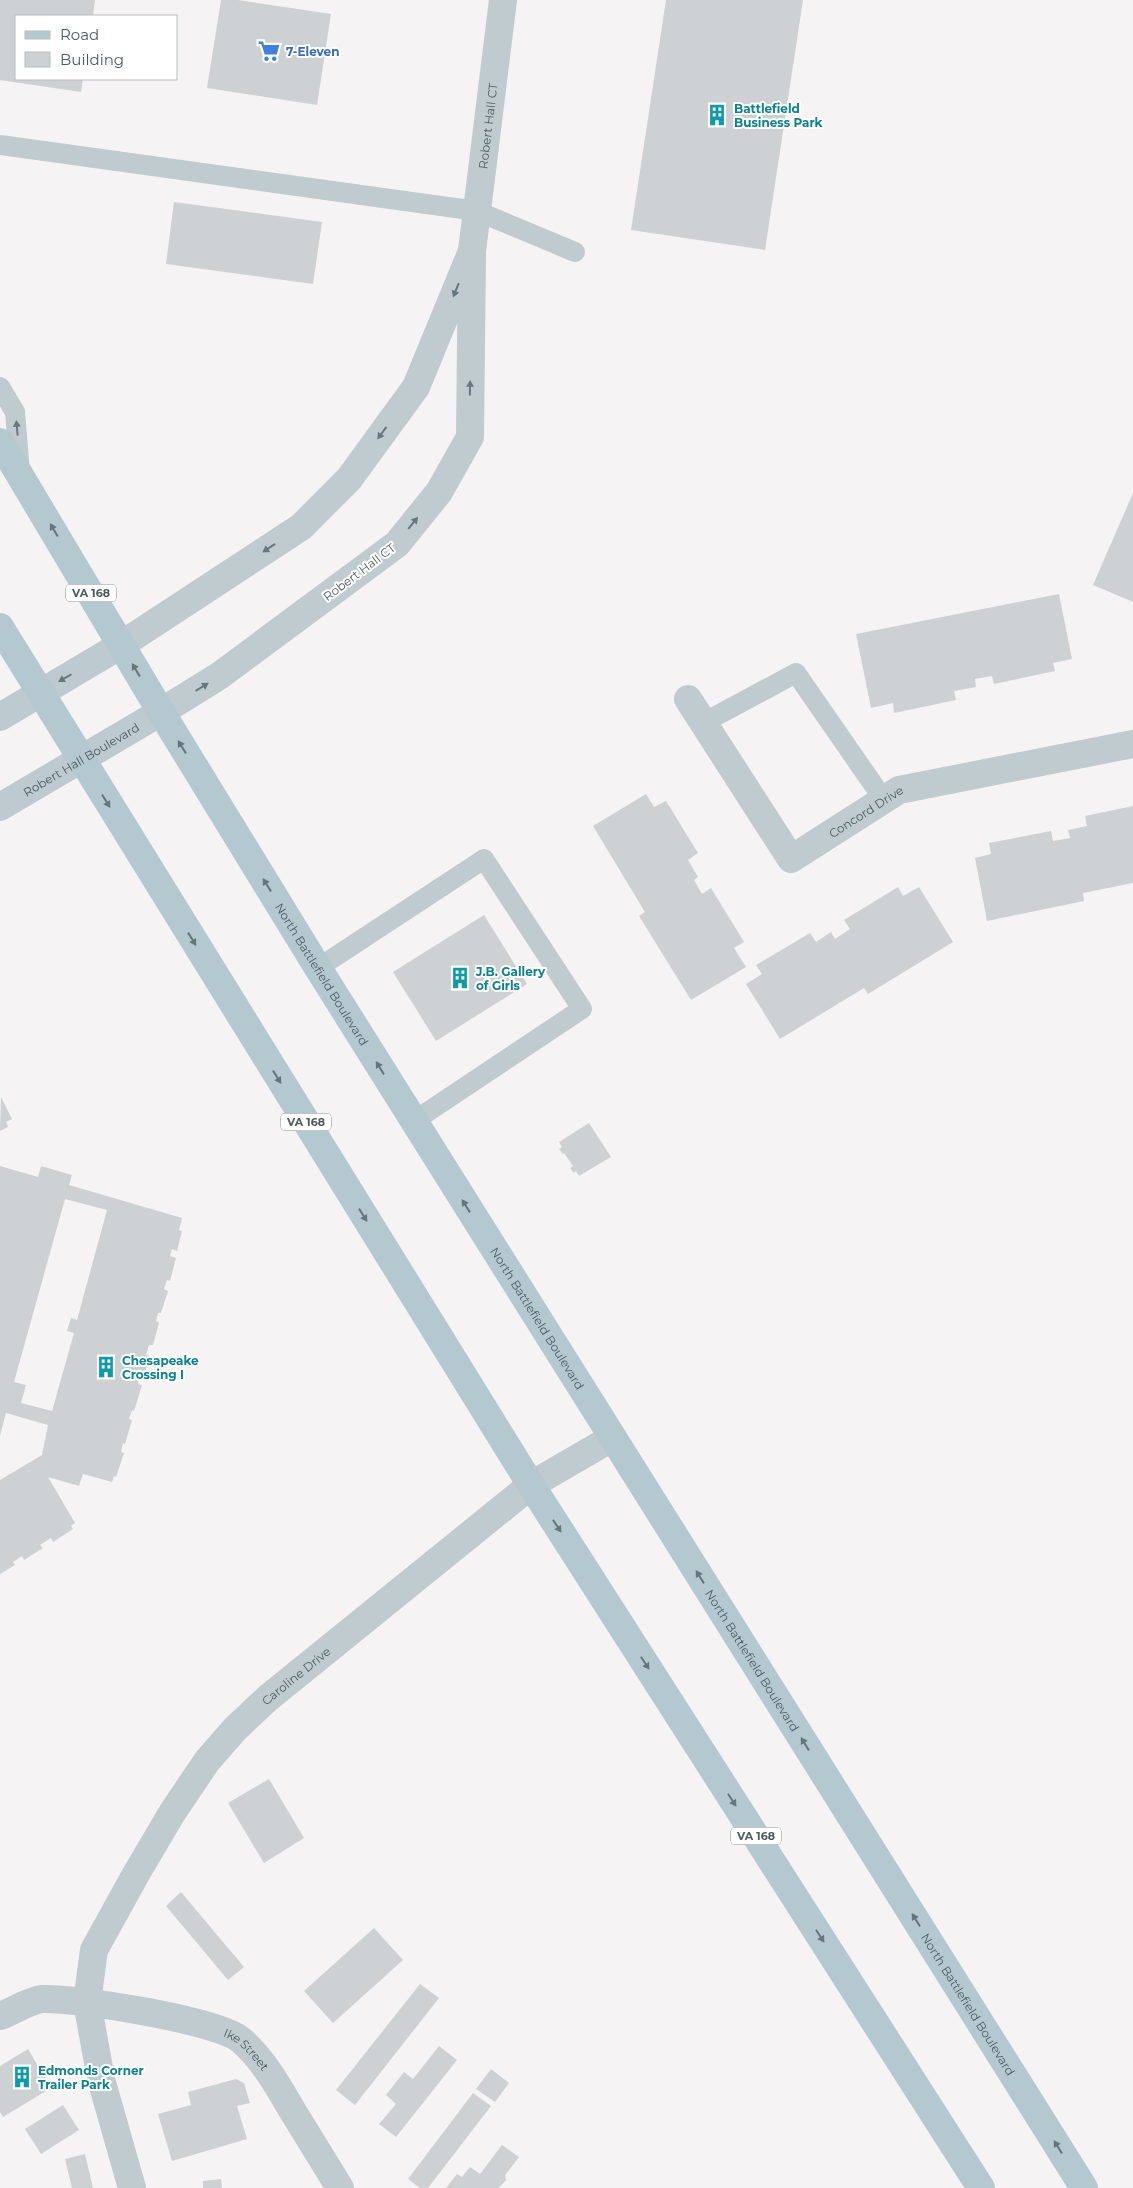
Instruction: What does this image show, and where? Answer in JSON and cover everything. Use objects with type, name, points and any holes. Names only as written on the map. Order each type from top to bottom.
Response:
[{"type":"main road","name":"North Battlefield Boulevard","points":[[0,442],[21,474],[161,712],[318,968],[1084,2188]]},
{"type":"main road","name":"VA 168","points":[[0,628],[531,1485],[980,2188]]},
{"type":"street","name":"Robert Hall CT","points":[[161,712],[219,676],[397,544],[439,492],[470,437],[472,250],[502,0]]},
{"type":"street","name":"Robert Hall CT","points":[[121,645],[301,528],[349,479],[416,387],[472,250]]},
{"type":"street","points":[[0,717],[121,645]]},
{"type":"street","name":"Concord Drive","points":[[688,699],[791,859],[899,790],[1133,744]]},
{"type":"street","name":"Robert Hall Boulevard","points":[[0,807],[161,712]]},
{"type":"street","name":"Caroline Drive","points":[[87,2002],[94,1950],[172,1813],[207,1761],[235,1729],[268,1698],[531,1485],[612,1438]]},
{"type":"street","name":"Ike Street","points":[[0,2016],[40,1999],[87,2002],[180,2019],[223,2030],[239,2039],[252,2051],[277,2085],[340,2188]]},
{"type":"street","points":[[87,2002],[101,2079],[132,2188]]},
{"type":"lane","points":[[0,145],[477,211],[575,252]]},
{"type":"lane","points":[[0,387],[15,412],[21,474]]},
{"type":"lane","points":[[703,722],[796,673],[884,800]]},
{"type":"lane","points":[[318,968],[484,860],[582,1009],[414,1121]]},
{"type":"building","points":[[0,0],[95,0],[93,15],[15,15],[15,80],[83,80],[81,92],[0,80]]},
{"type":"building","name":"7-Eleven","points":[[221,0],[238,0],[331,14],[317,105],[207,88]]},
{"type":"building","name":"Battlefield Business Park","points":[[666,0],[803,0],[765,250],[631,230]]},
{"type":"building","points":[[174,202],[322,222],[313,284],[166,264]]},
{"type":"building","points":[[1133,493],[1133,602],[1093,585]]},
{"type":"building","points":[[1059,594],[1072,659],[1053,663],[1055,671],[994,684],[992,676],[975,679],[976,687],[954,691],[956,700],[894,713],[893,703],[871,708],[856,634]]},
{"type":"building","points":[[646,794],[654,807],[666,801],[698,853],[688,860],[698,877],[694,880],[702,894],[711,888],[744,942],[734,948],[746,967],[691,1000],[639,916],[645,912],[593,826]]},
{"type":"building","points":[[1133,806],[1133,883],[1083,893],[1084,901],[987,921],[975,858],[991,854],[989,843],[1051,831],[1053,841],[1070,838],[1068,830],[1087,826],[1085,816]]},
{"type":"building","points":[[898,887],[903,896],[919,887],[953,942],[868,994],[864,988],[780,1039],[746,984],[762,974],[756,965],[810,933],[816,942],[831,932],[835,939],[850,929],[844,920]]},
{"type":"building","name":"J.B. Gallery of Girls","points":[[484,915],[527,984],[436,1041],[393,972]]},
{"type":"building","points":[[1,1097],[12,1119],[6,1122],[8,1127],[0,1131]]},
{"type":"building","points":[[589,1123],[611,1157],[579,1176],[576,1171],[574,1173],[570,1168],[573,1166],[559,1149],[562,1147],[559,1142]]},
{"type":"building","name":"Chesapeake Crossing I","points":[[0,1166],[38,1177],[41,1166],[72,1175],[69,1185],[182,1218],[179,1230],[182,1231],[177,1251],[172,1249],[170,1256],[176,1258],[170,1281],[167,1280],[164,1289],[168,1291],[161,1313],[158,1313],[156,1321],[159,1323],[153,1345],[149,1345],[146,1355],[150,1356],[143,1379],[140,1378],[138,1384],[142,1385],[134,1411],[132,1410],[129,1419],[132,1420],[125,1444],[123,1443],[121,1452],[124,1453],[116,1477],[114,1476],[112,1482],[83,1474],[79,1486],[48,1477],[75,1523],[71,1526],[73,1529],[53,1542],[51,1538],[40,1545],[43,1548],[24,1560],[22,1556],[13,1562],[15,1565],[0,1574],[0,1480],[42,1455],[48,1425],[6,1413],[0,1436]],"holes":[[[65,1199],[107,1210],[77,1320],[71,1318],[67,1331],[74,1333],[52,1411],[21,1403],[26,1385],[14,1382]]]},
{"type":"building","points":[[269,1779],[304,1838],[264,1863],[228,1803]]},
{"type":"building","points":[[181,1892],[244,1967],[228,1980],[166,1906]]},
{"type":"building","points":[[374,1928],[403,1960],[333,2023],[304,1991]]},
{"type":"building","points":[[420,1984],[439,1998],[355,2105],[336,2090]]},
{"type":"building","points":[[439,2046],[457,2060],[396,2137],[379,2124],[396,2104],[386,2095],[404,2072],[413,2079]]},
{"type":"building","name":"Edmonds Corner Trailer Park","points":[[28,2049],[51,2088],[3,2117],[0,2112],[0,2066]]},
{"type":"building","points":[[491,2069],[509,2083],[495,2102],[476,2089]]},
{"type":"building","points":[[236,2079],[244,2083],[250,2103],[237,2106],[247,2139],[172,2161],[158,2114],[191,2105],[188,2092]]},
{"type":"building","points":[[473,2093],[491,2106],[428,2188],[420,2188],[408,2179]]},
{"type":"building","points":[[63,2105],[79,2130],[41,2154],[25,2129]]},
{"type":"building","points":[[502,2145],[519,2157],[505,2175],[506,2180],[499,2188],[446,2188],[457,2174],[462,2177],[470,2167],[480,2174]]},
{"type":"building","points":[[85,2154],[93,2188],[72,2188],[65,2159]]},
{"type":"building","points":[[221,2179],[222,2188],[203,2188],[203,2181]]},
{"type":"place","name":"7-Eleven","points":[[269,51]]},
{"type":"place","name":"Battlefield Business Park","points":[[717,115]]},
{"type":"place","name":"J.B. Gallery of Girls","points":[[460,978]]},
{"type":"place","name":"Chesapeake Crossing I","points":[[106,1367]]},
{"type":"place","name":"Edmonds Corner Trailer Park","points":[[22,2077]]}]
